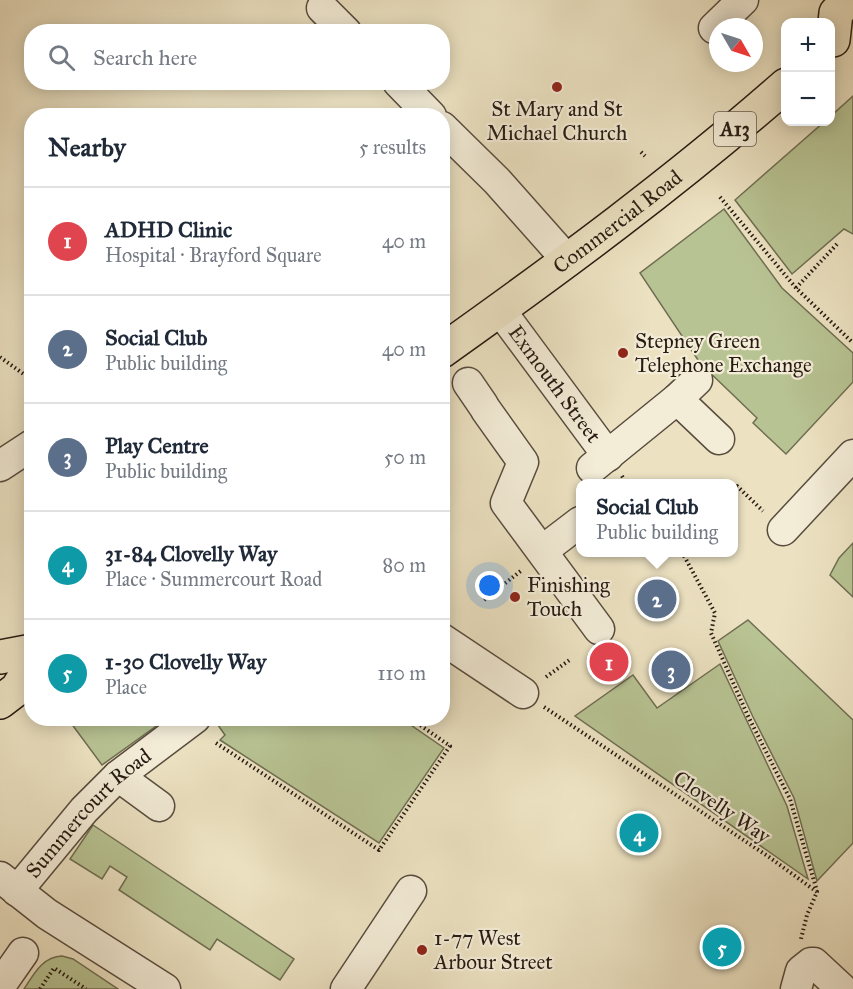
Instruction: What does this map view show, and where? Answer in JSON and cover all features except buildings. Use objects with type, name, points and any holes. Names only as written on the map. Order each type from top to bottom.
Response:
[{"type":"highway","points":[[839,41],[836,13],[848,0]]},
{"type":"highway","name":"Commercial Road","points":[[450,345],[568,261],[684,172],[781,89]]},
{"type":"highway","points":[[0,657],[24,652]]},
{"type":"highway","points":[[0,702],[17,689],[24,678]]},
{"type":"street","points":[[724,18],[743,0]]},
{"type":"street","points":[[322,8],[338,24]]},
{"type":"street","points":[[406,90],[423,108]]},
{"type":"street","points":[[450,135],[504,189],[568,261]]},
{"type":"street","name":"Exmouth Street","points":[[500,310],[600,462],[687,390],[718,439]]},
{"type":"street","points":[[479,400],[523,462],[506,503],[599,629]]},
{"type":"street","points":[[0,466],[24,450]]},
{"type":"street","points":[[783,530],[853,455]]},
{"type":"street","points":[[542,551],[576,525]]},
{"type":"street","points":[[450,644],[523,693]]},
{"type":"street","name":"Summercourt Road","points":[[9,884],[118,776],[184,726]]},
{"type":"street","points":[[118,776],[159,806]]},
{"type":"street","points":[[9,884],[47,914],[165,989]]},
{"type":"street","points":[[346,989],[411,891]]},
{"type":"street","points":[[0,986],[22,953]]},
{"type":"street","points":[[796,989],[802,969],[814,963],[842,989]]},
{"type":"path","points":[[641,152],[645,156]]},
{"type":"path","points":[[720,196],[796,288],[853,343]]},
{"type":"path","points":[[796,288],[838,243]]},
{"type":"path","points":[[0,357],[24,374]]},
{"type":"path","points":[[738,487],[783,530]]},
{"type":"path","points":[[484,600],[542,551]]},
{"type":"path","points":[[685,557],[715,614],[711,633],[748,716],[789,799],[817,892],[807,915],[800,944]]},
{"type":"path","name":"Clovelly Way","points":[[523,693],[769,857],[817,892]]},
{"type":"path","points":[[216,743],[379,850],[450,746],[421,726]]},
{"type":"path","points":[[40,989],[54,968],[86,989]]},
{"type":"green space","points":[[853,96],[853,234],[844,229],[792,274],[735,200],[819,126],[835,126],[835,112]]},
{"type":"green space","points":[[724,209],[782,288],[853,353],[853,382],[786,454],[753,423],[757,418],[700,363],[640,273]]},
{"type":"green space","points":[[853,543],[853,597],[830,575],[839,558]]},
{"type":"green space","points":[[748,620],[853,720],[853,843],[817,881],[794,798],[718,641]]},
{"type":"green space","points":[[720,664],[787,806],[808,879],[575,716],[633,675],[657,708]]},
{"type":"green space","points":[[73,726],[156,726],[102,765]]},
{"type":"green space","points":[[219,726],[412,726],[444,748],[379,843],[220,740],[225,735]]},
{"type":"green space","points":[[93,825],[294,959],[280,980],[217,939],[210,950],[119,890],[127,877],[110,866],[102,879],[70,859]]},
{"type":"green space","points":[[62,956],[73,959],[118,989],[24,989],[44,963],[49,959]]},
{"type":"place","name":"St Mary and St Michael Church","points":[[557,87]]},
{"type":"place","name":"Stepney Green Telephone Exchange","points":[[623,353]]},
{"type":"place","name":"Finishing Touch","points":[[515,597]]},
{"type":"place","name":"Social Club","points":[[657,599]]},
{"type":"place","name":"ADHD Clinic","points":[[609,662]]},
{"type":"place","name":"Play Centre","points":[[671,670]]},
{"type":"place","name":"31-84 Clovelly Way","points":[[639,833]]},
{"type":"place","name":"1-30 Clovelly Way","points":[[722,947]]},
{"type":"place","name":"1-77 West Arbour Street","points":[[422,950]]}]
